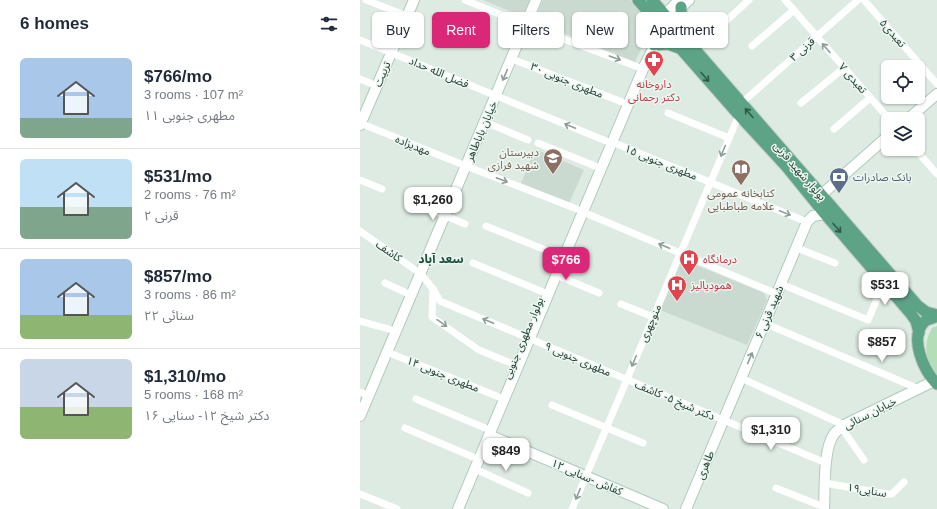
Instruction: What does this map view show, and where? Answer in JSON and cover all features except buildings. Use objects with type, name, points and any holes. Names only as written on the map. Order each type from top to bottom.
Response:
[{"type":"main road","points":[[638,0],[649,5]]},
{"type":"main road","points":[[683,2],[683,12]]},
{"type":"main road","name":"بولوار شهید قرنی","points":[[680,48],[786,166],[825,214],[912,314],[919,332]]},
{"type":"main road","name":"بولوار شهید قرنی","points":[[693,48],[918,306],[926,312],[937,316]]},
{"type":"main road","points":[[936,383],[925,367],[918,346],[919,332],[926,321],[937,316]]},
{"type":"street","points":[[366,0],[397,12]]},
{"type":"street","name":"تربیت","points":[[409,12],[414,0]]},
{"type":"street","points":[[465,0],[498,14]]},
{"type":"street","name":"خیابان باباطاهر","points":[[531,12],[536,0]]},
{"type":"street","points":[[728,19],[749,0]]},
{"type":"street","name":"تعبدی ۷","points":[[785,0],[883,112]]},
{"type":"street","name":"قرنی ۳","points":[[746,99],[858,0]]},
{"type":"street","name":"تعبدی۵","points":[[864,0],[937,84]]},
{"type":"street","name":"بولوار مطهری جنوبی","points":[[673,12],[683,2]]},
{"type":"street","points":[[752,46],[794,10]]},
{"type":"street","points":[[564,39],[638,67]]},
{"type":"street","name":"فضل الله حداد","points":[[360,40],[609,141]]},
{"type":"street","name":"تربیت","points":[[360,124],[394,48]]},
{"type":"street","name":"خیابان باباطاهر","points":[[360,416],[364,394],[387,352],[517,48]]},
{"type":"street","name":"بولوار مطهری جنوبی","points":[[452,509],[473,458],[487,432],[527,338],[556,275],[595,166],[609,141],[622,102],[638,67],[650,48]]},
{"type":"street","name":"بولوار مطهری جنوبی","points":[[458,509],[475,469],[499,397],[513,364],[527,338],[558,255],[580,210],[650,48]]},
{"type":"street","name":"مطهری جنوبی ۳۰","points":[[512,59],[622,102]]},
{"type":"street","points":[[801,103],[844,68]]},
{"type":"street","points":[[360,79],[377,86]]},
{"type":"street","points":[[916,112],[937,94]]},
{"type":"street","points":[[834,129],[870,98]]},
{"type":"street","points":[[668,113],[729,138]]},
{"type":"street","name":"منوچهری","points":[[572,509],[739,115]]},
{"type":"street","points":[[485,122],[528,140]]},
{"type":"street","name":"مهدیزاده","points":[[360,124],[580,210],[777,294]]},
{"type":"street","name":"مطهری جنوبی ۱۵","points":[[609,141],[807,222]]},
{"type":"street","points":[[821,195],[881,142]]},
{"type":"street","points":[[538,143],[595,166]]},
{"type":"street","points":[[922,156],[937,174]]},
{"type":"street","points":[[360,180],[382,190]]},
{"type":"street","points":[[408,200],[465,224]]},
{"type":"street","points":[[807,222],[813,216],[825,214]]},
{"type":"street","name":"شهید قرنی ۶","points":[[723,420],[807,222]]},
{"type":"street","points":[[486,226],[558,255]]},
{"type":"street","name":"کاشف","points":[[360,231],[420,274],[433,289]]},
{"type":"street","points":[[796,248],[835,263]]},
{"type":"street","points":[[473,264],[543,292]]},
{"type":"street","points":[[556,275],[599,293]]},
{"type":"street","points":[[385,282],[411,295]]},
{"type":"street","points":[[781,284],[868,320],[884,283]]},
{"type":"street","points":[[433,289],[432,317],[479,350],[513,364]]},
{"type":"street","name":"مطهری جنوبی ۹","points":[[433,289],[440,301],[626,380]]},
{"type":"street","points":[[621,304],[653,317]]},
{"type":"street","points":[[360,321],[396,331]]},
{"type":"street","points":[[764,323],[919,389]]},
{"type":"street","name":"مطهری جنوبی ۱۴","points":[[387,352],[499,397]]},
{"type":"street","points":[[741,378],[842,426],[864,460]]},
{"type":"street","name":"دکتر شیخ ۵- کاشف","points":[[626,380],[826,463]]},
{"type":"street","name":"خیابان سنائی","points":[[824,508],[826,463],[829,445],[834,434],[842,426],[919,389],[936,383]]},
{"type":"street","points":[[416,399],[487,432]]},
{"type":"street","points":[[552,405],[643,443]]},
{"type":"street","name":"طاهری","points":[[686,509],[723,420]]},
{"type":"street","points":[[405,428],[473,458]]},
{"type":"street","name":"کفاش -سنایی ۱۲","points":[[487,432],[663,509]]},
{"type":"street","points":[[475,469],[528,493]]},
{"type":"street","name":"سنایی۱۹","points":[[825,483],[892,494],[904,482]]},
{"type":"street","points":[[776,488],[824,508]]},
{"type":"street","points":[[360,494],[397,509]]},
{"type":"shaded area","points":[[483,0],[531,0],[526,12],[512,12]]},
{"type":"shaded area","points":[[543,0],[630,0],[641,12],[636,12],[636,48],[641,48],[635,62],[601,48],[628,48],[628,12],[572,12],[572,36],[564,33],[564,12],[538,12]]},
{"type":"shaded area","name":"دبیرستان شهید فرازی","points":[[535,149],[584,170],[569,203],[521,183]]},
{"type":"shaded area","points":[[681,260],[764,293],[767,300],[747,345],[660,310]]},
{"type":"green space","points":[[937,326],[937,375],[930,363],[926,346],[932,328]]},
{"type":"place","name":"داروخانه دکتر رحمانی","points":[[654,77]]},
{"type":"place","name":"دبیرستان شهید فرازی","points":[[553,175]]},
{"type":"place","name":"کتابخانه عمومی علامه طباطبایی","points":[[741,186]]},
{"type":"place","name":"بانک صادرات","points":[[839,194]]},
{"type":"place","name":"درمانگاه","points":[[689,276]]},
{"type":"place","name":"همودیالیز","points":[[677,302]]},
{"type":"district","name":"سعد آباد","points":[[441,259]]}]
